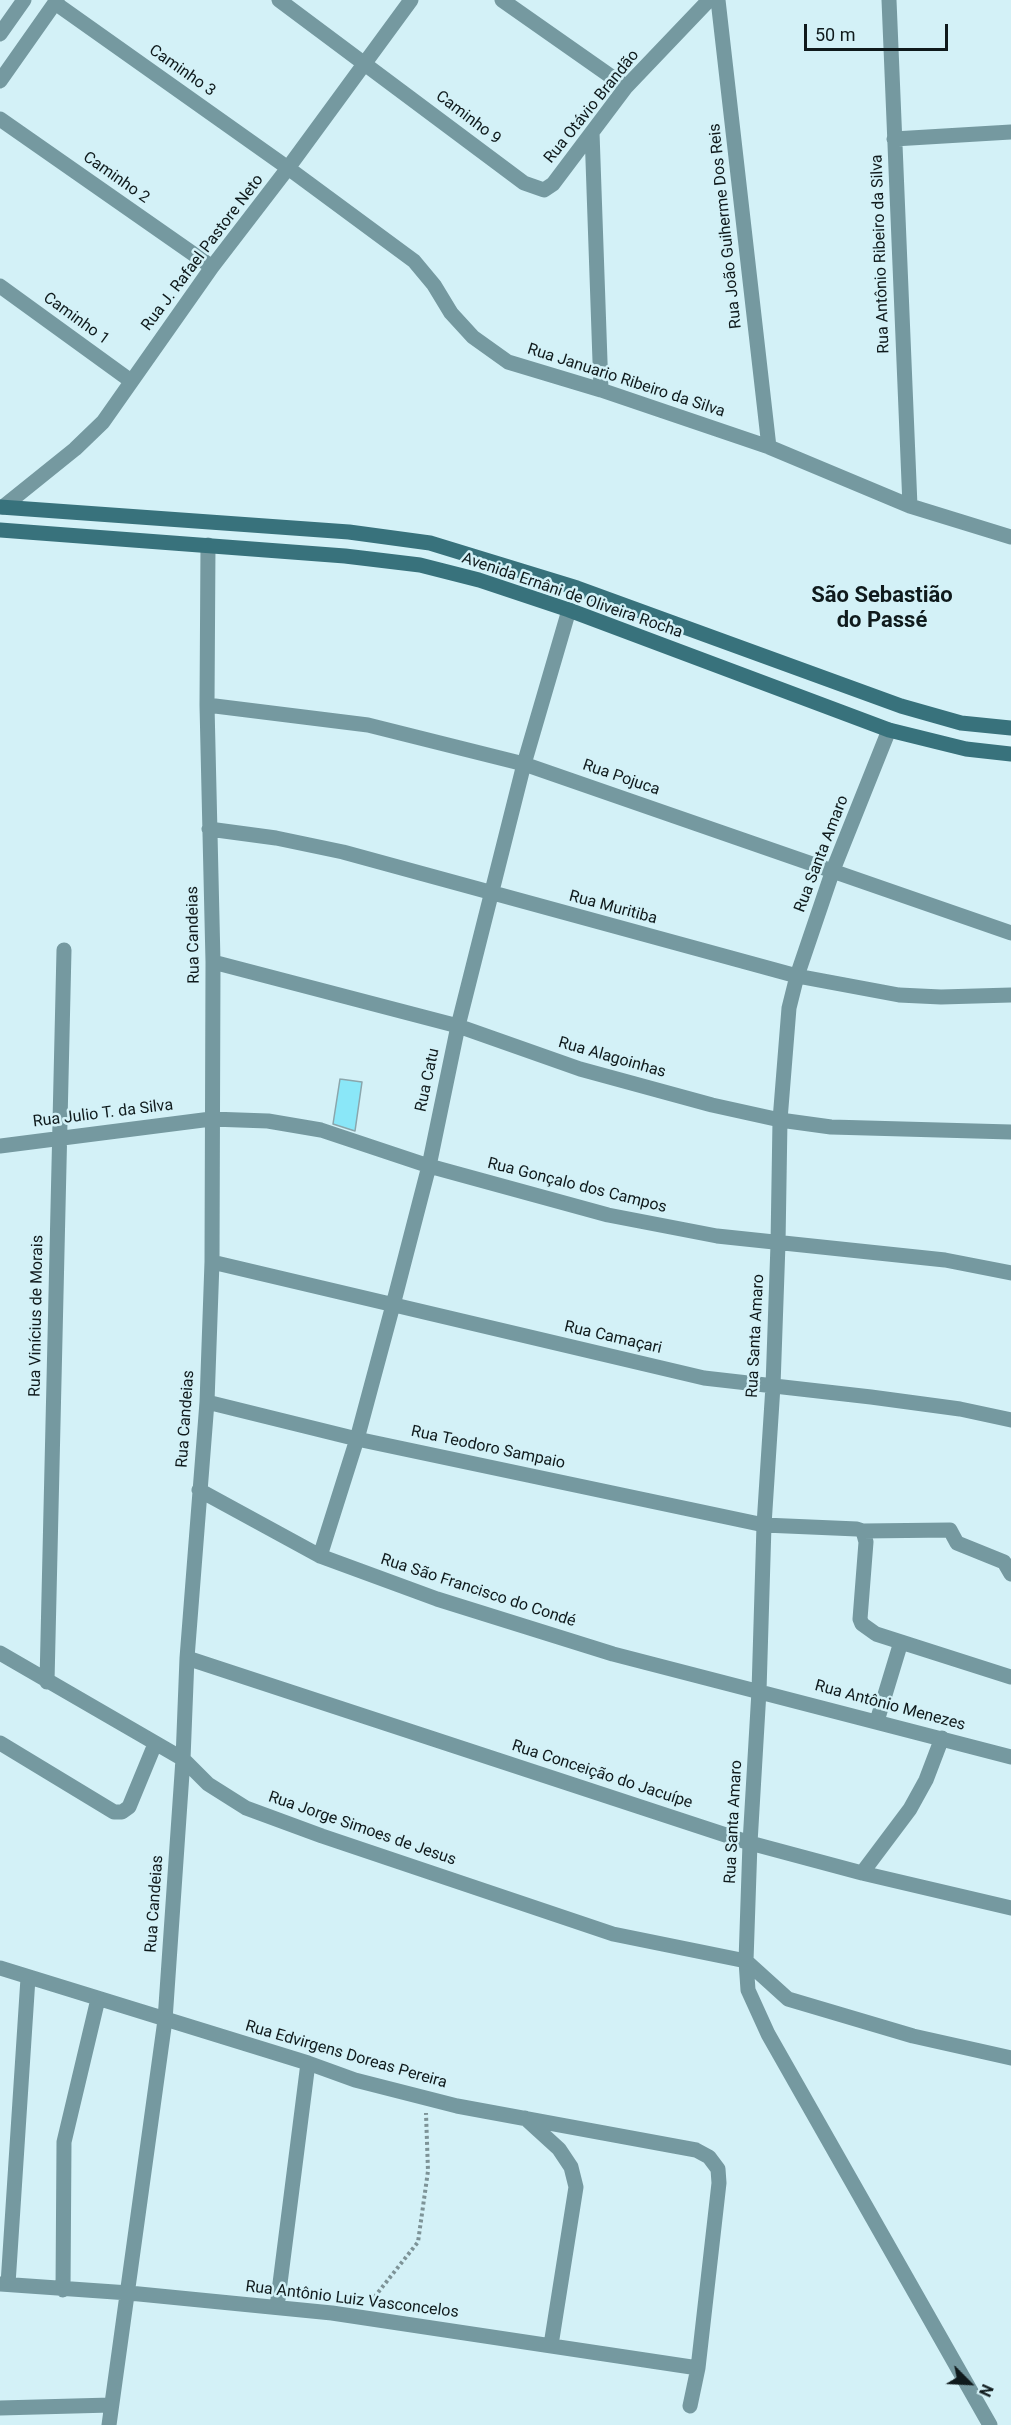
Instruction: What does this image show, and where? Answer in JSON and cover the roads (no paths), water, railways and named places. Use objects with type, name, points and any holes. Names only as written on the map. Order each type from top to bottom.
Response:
[{"type":"main road","name":"Avenida Ernâni de Oliveira Rocha","points":[[1,507],[349,532],[430,543],[576,588],[901,706],[961,723],[1011,728]]},
{"type":"main road","name":"Avenida Ernâni de Oliveira Rocha","points":[[0,530],[345,556],[420,565],[479,580],[569,610],[889,730],[966,749],[1011,754]]},
{"type":"street","points":[[0,34],[24,0]]},
{"type":"street","points":[[279,0],[365,64]]},
{"type":"street","name":"Rua J. Rafael Pastore Neto","points":[[1,507],[75,449],[103,422],[212,267],[411,0]]},
{"type":"street","points":[[502,0],[626,87]]},
{"type":"street","name":"Rua Otávio Brandão","points":[[553,184],[626,87],[709,0]]},
{"type":"street","name":"Rua João Guiherme Dos Reis","points":[[718,0],[769,447]]},
{"type":"street","name":"Rua Antônio Ribeiro da Silva","points":[[889,0],[910,506]]},
{"type":"street","points":[[0,81],[56,2]]},
{"type":"street","name":"Caminho 3","points":[[56,2],[288,168]]},
{"type":"street","name":"Caminho 9","points":[[365,64],[524,183],[544,190],[553,184]]},
{"type":"street","name":"Caminho 2","points":[[0,119],[212,267]]},
{"type":"street","points":[[592,132],[601,390]]},
{"type":"street","points":[[894,139],[1011,132]]},
{"type":"street","name":"Rua Januario Ribeiro da Silva","points":[[288,168],[414,261],[434,285],[451,313],[473,337],[508,362],[601,390],[769,447],[910,506],[1011,537]]},
{"type":"street","name":"Caminho 1","points":[[0,286],[130,381]]},
{"type":"street","name":"Rua Candeias","points":[[109,2425],[165,2020],[183,1759],[187,1658],[207,1402],[212,1262],[213,963],[207,705],[208,545]]},
{"type":"street","name":"Rua Catu","points":[[320,1556],[357,1439],[393,1305],[429,1166],[458,1026],[491,894],[524,764],[569,610]]},
{"type":"street","name":"Rua Pojuca","points":[[207,705],[369,725],[524,764],[1011,933]]},
{"type":"street","name":"Rua Santa Amaro","points":[[889,730],[833,870],[797,976],[789,1008],[780,1120],[778,1244],[746,1961],[748,1990],[768,2034],[990,2425]]},
{"type":"street","name":"Rua Muritiba","points":[[209,829],[276,838],[343,852],[797,976],[899,995],[941,997],[1011,995]]},
{"type":"street","name":"Rua Vinícius de Morais","points":[[47,1682],[64,950]]},
{"type":"street","name":"Rua Alagoinhas","points":[[213,963],[458,1026],[580,1069],[711,1105],[780,1120],[831,1127],[1011,1132]]},
{"type":"street","name":"Rua Julio T. da Silva","points":[[0,1146],[211,1119]]},
{"type":"street","name":"Rua Gonçalo dos Campos","points":[[211,1119],[268,1121],[321,1130],[429,1166],[608,1215],[717,1236],[945,1260],[1011,1274]]},
{"type":"street","name":"Rua Camaçari","points":[[212,1262],[704,1378],[949,1408],[1011,1420]]},
{"type":"street","name":"Rua Teodoro Sampaio","points":[[207,1402],[357,1439],[764,1525],[857,1529],[862,1532],[950,1530],[957,1543],[1004,1562],[1011,1574]]},
{"type":"street","name":"Rua São Francisco do Condé","points":[[199,1490],[320,1556],[437,1599],[613,1654],[759,1691]]},
{"type":"street","points":[[862,1532],[866,1542],[860,1619],[862,1624],[876,1634],[1011,1677]]},
{"type":"street","points":[[877,1721],[901,1642]]},
{"type":"street","name":"Rua Jorge Simoes de Jesus","points":[[0,1653],[183,1759],[208,1784],[246,1808],[322,1836],[613,1934],[746,1961]]},
{"type":"street","name":"Rua Conceição do Jacuípe","points":[[187,1658],[750,1843],[862,1873],[1011,1908]]},
{"type":"street","name":"Rua Antônio Menezes","points":[[759,1691],[1011,1757]]},
{"type":"street","points":[[862,1873],[910,1809],[926,1780],[942,1738]]},
{"type":"street","points":[[0,1743],[114,1812],[123,1812],[129,1807],[155,1744]]},
{"type":"street","points":[[746,1961],[788,1999],[913,2036],[1011,2058]]},
{"type":"street","name":"Rua Edvirgens Doreas Pereira","points":[[0,1968],[308,2063],[355,2080],[457,2106],[696,2150],[708,2157],[717,2169],[719,2183],[713,2254],[698,2368]]},
{"type":"street","points":[[4,2284],[28,1978]]},
{"type":"street","points":[[63,2290],[64,2142],[98,2000]]},
{"type":"street","points":[[277,2307],[308,2063]]},
{"type":"street","points":[[525,2118],[559,2149],[571,2167],[576,2187],[550,2345]]},
{"type":"street","name":"Rua Antônio Luiz Vasconcelos","points":[[4,2284],[129,2293],[368,2318],[698,2368]]},
{"type":"street","points":[[690,2406],[698,2368]]},
{"type":"street","points":[[0,2408],[111,2405]]},
{"type":"district","name":"São Sebastião do Passé","points":[[882,608]]}]
